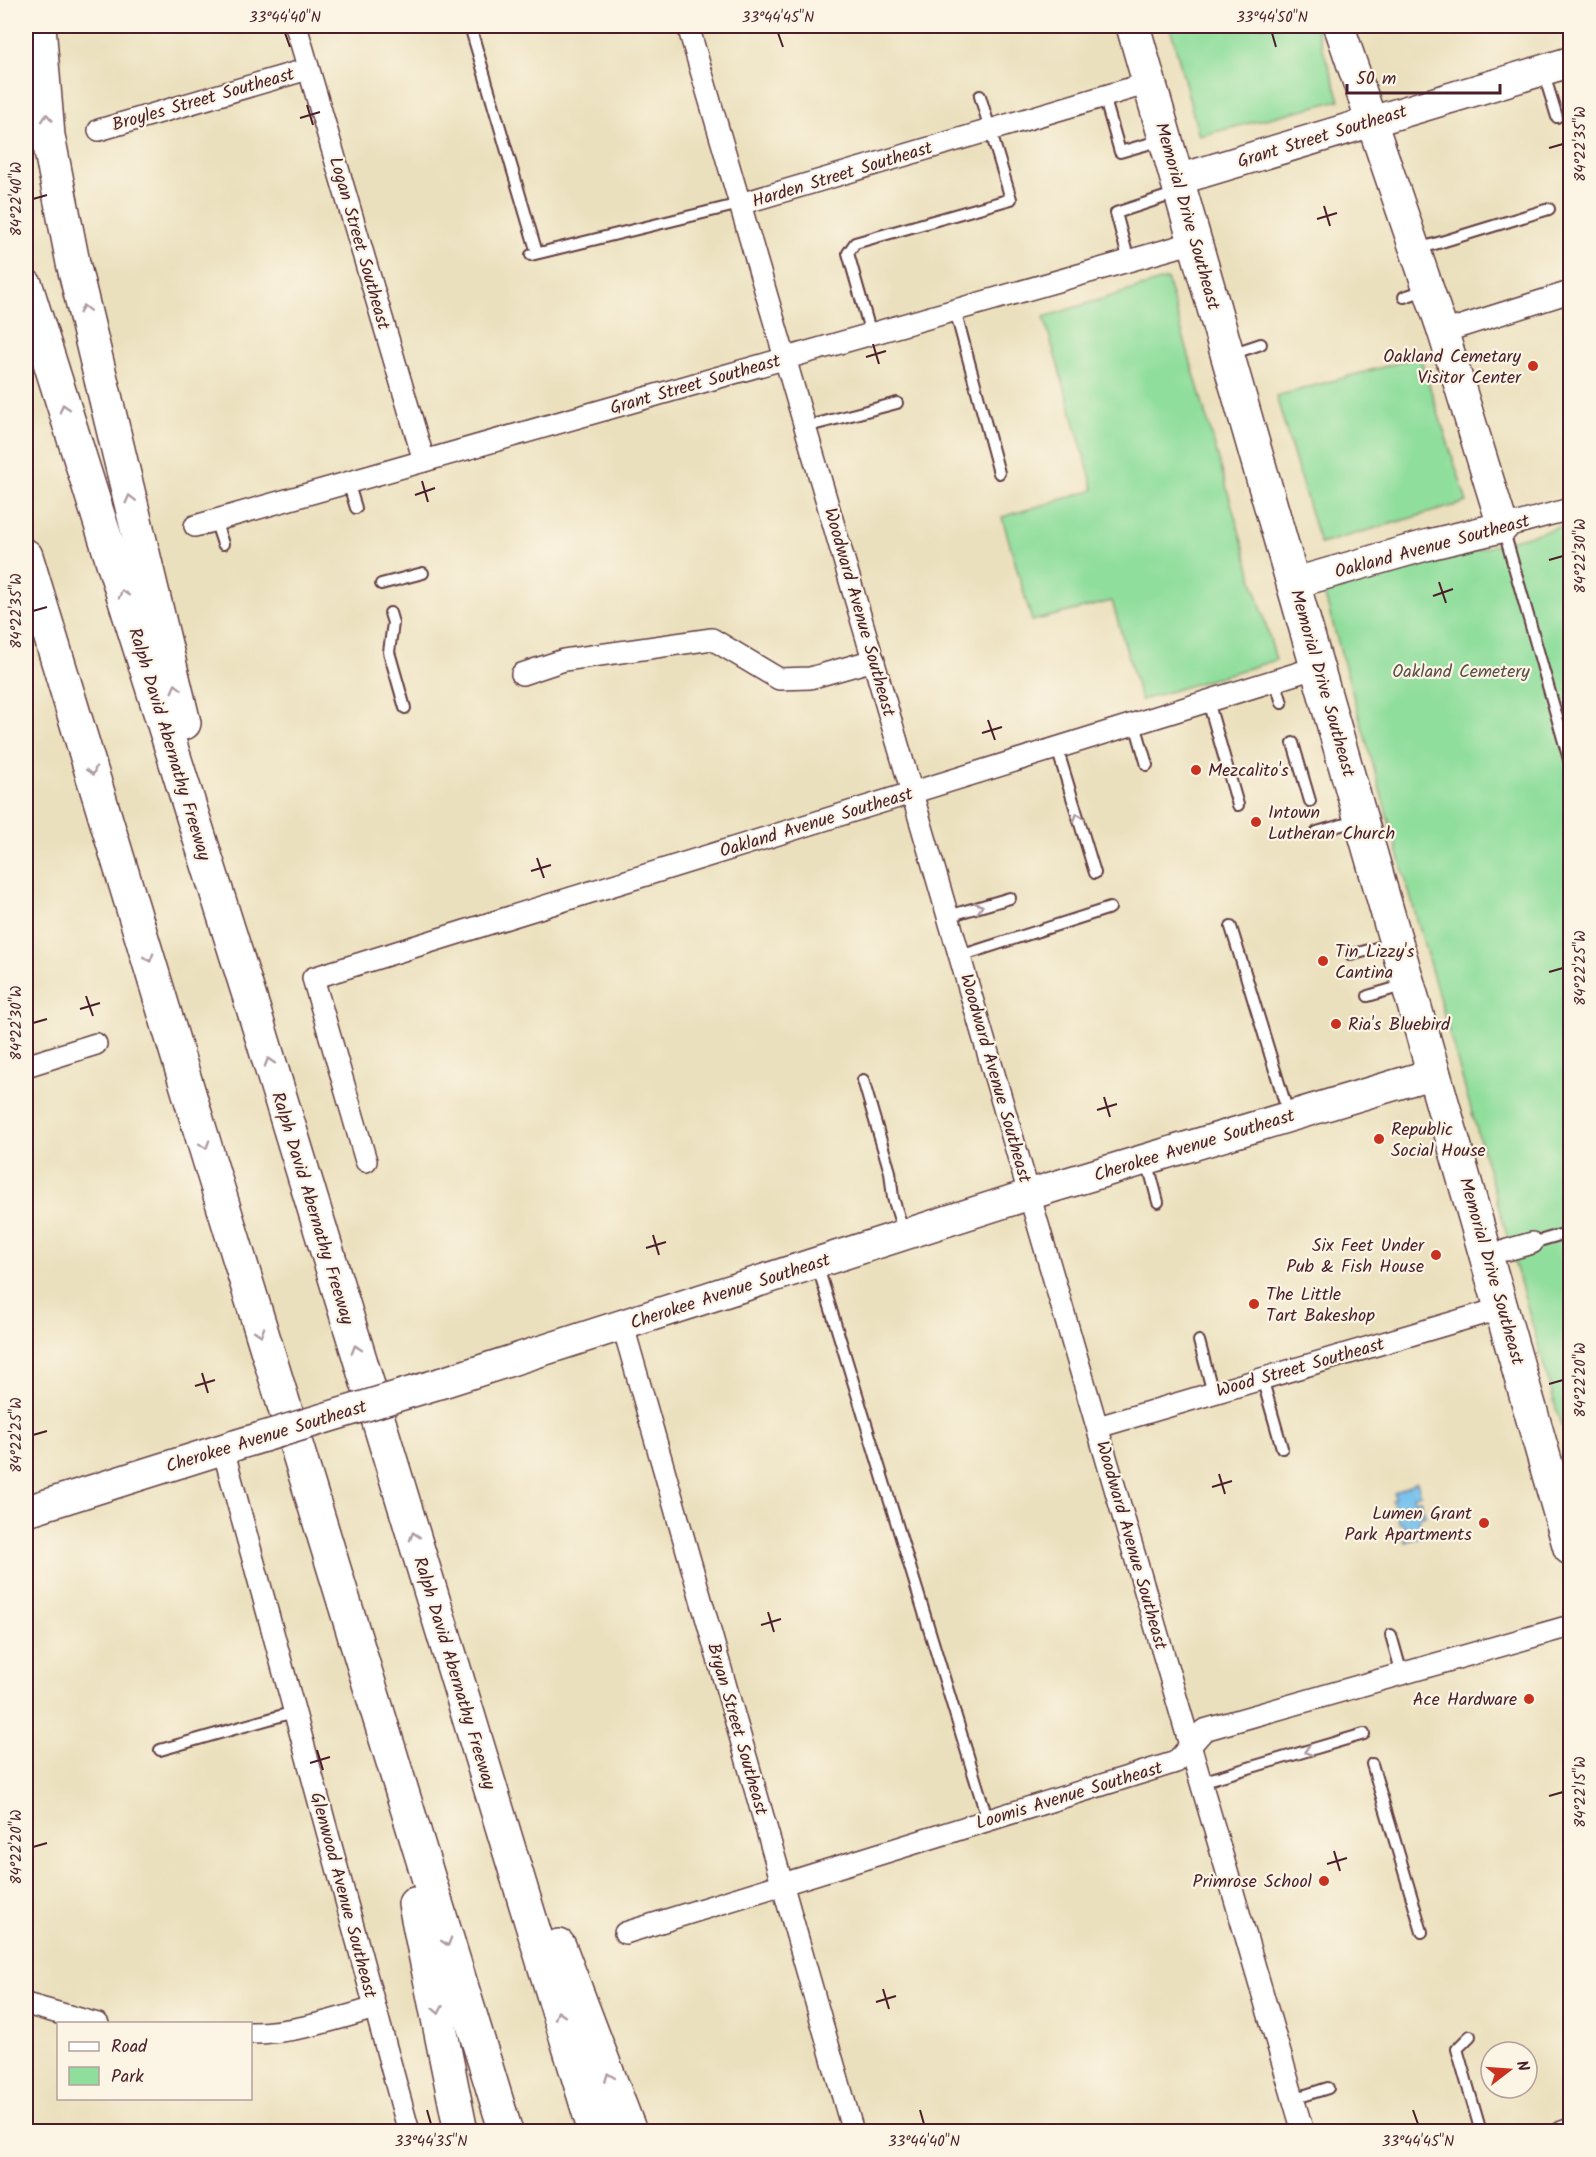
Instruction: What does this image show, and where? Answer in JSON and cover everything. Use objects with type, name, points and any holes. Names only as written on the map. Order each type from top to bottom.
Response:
[{"type":"main road","points":[[39,26],[48,136],[73,263],[254,1011]]},
{"type":"main road","name":"Memorial Drive Southeast","points":[[1132,26],[1570,1548]]},
{"type":"main road","name":"Ralph David Abernathy Freeway","points":[[26,286],[254,1011],[595,2132]]},
{"type":"main road","points":[[26,556],[366,1686],[506,2132]]},
{"type":"main road","points":[[26,597],[74,716]]},
{"type":"main road","points":[[449,1652],[630,2132]]},
{"type":"main road","points":[[366,1686],[434,1990],[461,2132]]},
{"type":"street","name":"Logan Street Southeast","points":[[296,26],[424,461]]},
{"type":"street","name":"Woodward Avenue Southeast","points":[[688,26],[1303,2132]]},
{"type":"street","points":[[1339,26],[1415,250],[1416,293],[1443,332],[1503,527]]},
{"type":"street","name":"Grant Street Southeast","points":[[1179,186],[1372,121],[1570,62]]},
{"type":"street","name":"Broyles Street Southeast","points":[[99,129],[308,69]]},
{"type":"street","name":"Harden Street Southeast","points":[[740,204],[1149,83]]},
{"type":"street","name":"Grant Street Southeast","points":[[205,523],[1196,242]]},
{"type":"street","points":[[1443,332],[1570,292]]},
{"type":"street","name":"Oakland Avenue Southeast","points":[[1294,583],[1431,544],[1570,509]]},
{"type":"street","points":[[522,674],[564,660],[712,639],[779,679],[810,678],[874,660]]},
{"type":"street","name":"Oakland Avenue Southeast","points":[[366,1161],[313,978],[1318,667]]},
{"type":"street","points":[[26,1066],[96,1044]]},
{"type":"street","name":"Cherokee Avenue Southeast","points":[[26,1511],[623,1326],[1030,1195],[1435,1073]]},
{"type":"street","points":[[1508,1250],[1532,1243]]},
{"type":"street","name":"Wood Street Southeast","points":[[1098,1427],[1502,1308]]},
{"type":"street","name":"Bryan Street Southeast","points":[[623,1326],[853,2132]]},
{"type":"street","name":"Glenwood Avenue Southeast","points":[[230,1447],[294,1712],[409,2132]]},
{"type":"street","name":"Loomis Avenue Southeast","points":[[626,1933],[1176,1762],[1204,1730],[1570,1626]]},
{"type":"street","points":[[26,2004],[91,2022]]},
{"type":"street","points":[[252,2033],[273,2033],[315,2026],[375,2008]]},
{"type":"street","points":[[1562,2132],[1570,2129]]},
{"type":"lane","name":"Harden Street Southeast","points":[[470,26],[534,254],[740,204]]},
{"type":"lane","points":[[1542,70],[1557,117]]},
{"type":"lane","points":[[871,334],[848,253],[855,243],[1011,199],[980,96]]},
{"type":"lane","points":[[1104,96],[1120,152],[1165,139]]},
{"type":"lane","points":[[1129,261],[1116,213],[1179,186]]},
{"type":"lane","points":[[1415,250],[1549,209]]},
{"type":"lane","points":[[955,310],[999,473]]},
{"type":"lane","points":[[1228,355],[1261,344]]},
{"type":"lane","points":[[805,427],[897,403]]},
{"type":"lane","points":[[348,482],[356,508]]},
{"type":"lane","points":[[205,523],[223,544]]},
{"type":"lane","points":[[1503,527],[1570,763]]},
{"type":"lane","points":[[381,584],[423,573]]},
{"type":"lane","points":[[390,613],[393,623],[389,652],[405,708]]},
{"type":"lane","points":[[1275,680],[1282,703]]},
{"type":"lane","points":[[1208,701],[1238,805]]},
{"type":"lane","points":[[1135,724],[1147,765]]},
{"type":"lane","points":[[1293,743],[1310,801]]},
{"type":"lane","points":[[1057,748],[1095,873]]},
{"type":"lane","points":[[1317,832],[1362,819]]},
{"type":"lane","points":[[948,916],[1010,898]]},
{"type":"lane","points":[[960,956],[1110,908]]},
{"type":"lane","points":[[1231,927],[1290,1117]]},
{"type":"lane","points":[[1351,955],[1397,942]]},
{"type":"lane","points":[[1368,996],[1409,984]]},
{"type":"lane","points":[[863,1080],[890,1172],[893,1198],[905,1235]]},
{"type":"lane","points":[[1146,1160],[1158,1202]]},
{"type":"lane","points":[[1532,1243],[1570,1232]]},
{"type":"lane","points":[[816,1264],[988,1821]]},
{"type":"lane","points":[[1199,1341],[1213,1393]]},
{"type":"lane","points":[[1262,1378],[1282,1448]]},
{"type":"lane","points":[[1391,1635],[1402,1674]]},
{"type":"lane","points":[[160,1750],[294,1712]]},
{"type":"lane","points":[[1201,1782],[1364,1734]]},
{"type":"lane","points":[[1372,1764],[1422,1932]]},
{"type":"lane","points":[[1470,2036],[1456,2049],[1481,2132]]},
{"type":"lane","points":[[1293,2099],[1328,2088]]},
{"type":"green space","points":[[1170,26],[1315,26],[1340,100],[1199,136]]},
{"type":"green space","points":[[1167,279],[1276,660],[1141,700],[1112,601],[1032,621],[1002,517],[1094,490],[1044,317]]},
{"type":"green space","points":[[1420,357],[1467,502],[1320,544],[1276,396]]},
{"type":"green space","name":"Oakland Cemetery","points":[[1570,524],[1570,1457],[1324,593]]},
{"type":"water","points":[[1417,1482],[1421,1494],[1413,1496],[1414,1500],[1420,1499],[1425,1515],[1418,1518],[1427,1535],[1405,1542],[1403,1523],[1399,1524],[1392,1500],[1396,1498],[1394,1493]]},
{"type":"place","name":"Oakland Cemetary Visitor Center","points":[[1533,366]]},
{"type":"place","name":"Mezcalito's","points":[[1196,770]]},
{"type":"place","name":"Intown Lutheran Church","points":[[1256,822]]},
{"type":"place","name":"Tin Lizzy's Cantina","points":[[1323,961]]},
{"type":"place","name":"Ria's Bluebird","points":[[1336,1024]]},
{"type":"place","name":"Republic Social House","points":[[1379,1139]]},
{"type":"place","name":"Six Feet Under Pub & Fish House","points":[[1436,1255]]},
{"type":"place","name":"The Little Tart Bakeshop","points":[[1254,1304]]},
{"type":"place","name":"Lumen Grant Park Apartments","points":[[1484,1523]]},
{"type":"place","name":"Ace Hardware","points":[[1529,1699]]},
{"type":"place","name":"Primrose School","points":[[1324,1881]]}]
